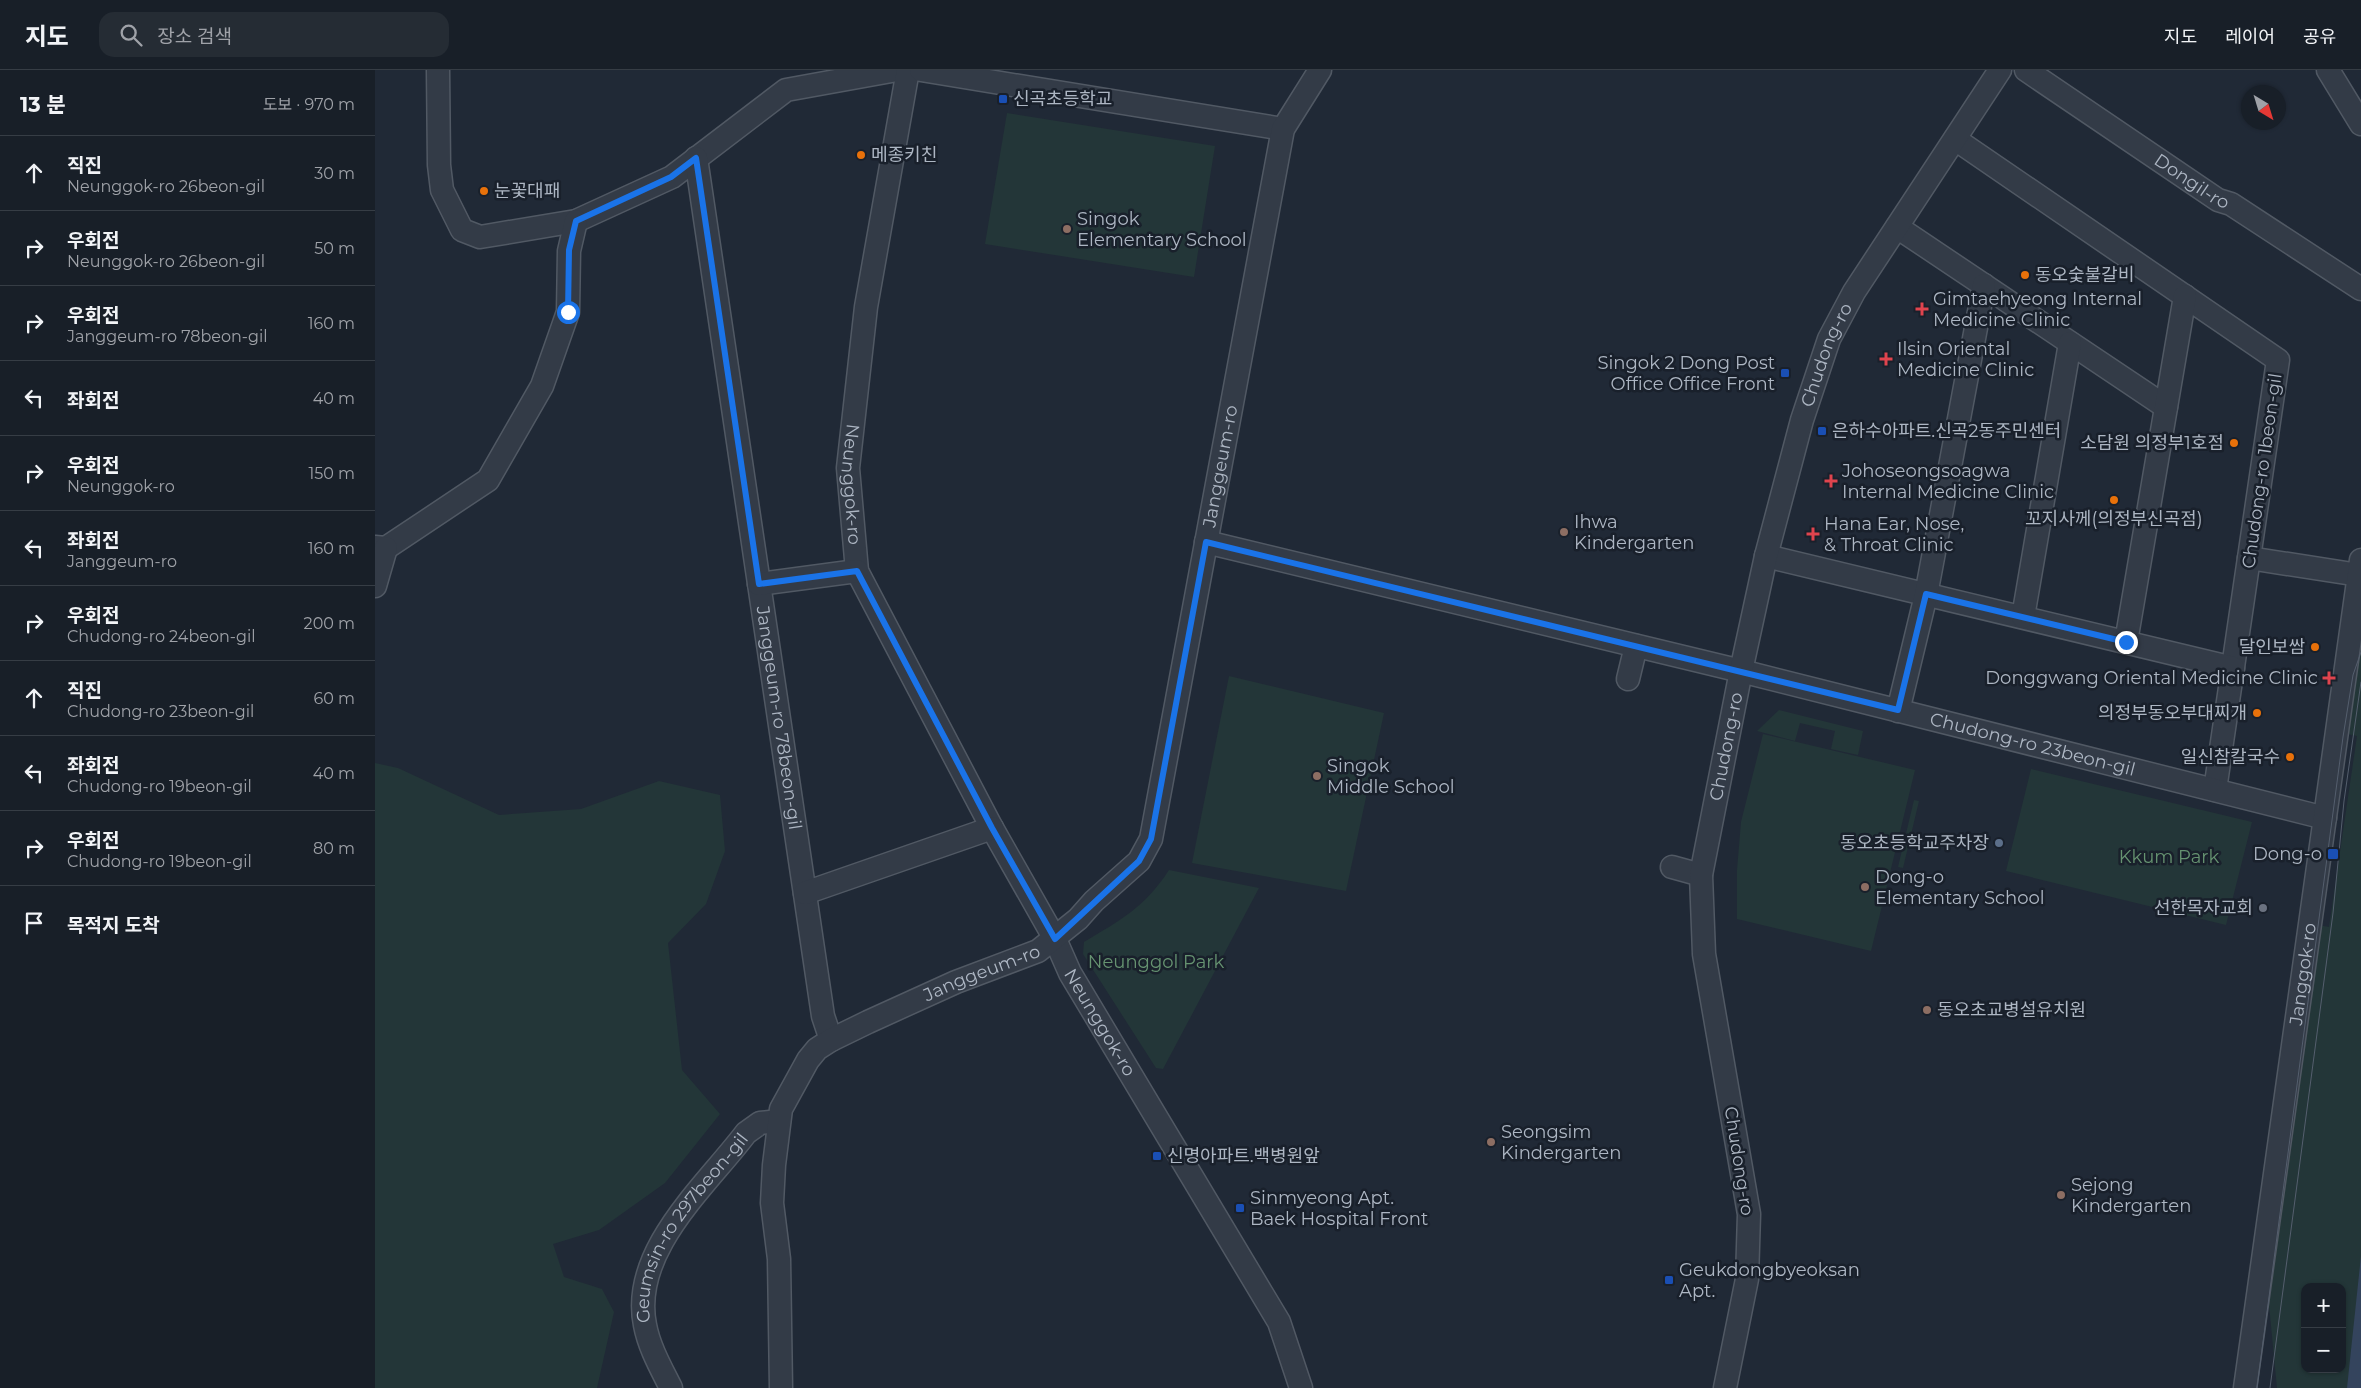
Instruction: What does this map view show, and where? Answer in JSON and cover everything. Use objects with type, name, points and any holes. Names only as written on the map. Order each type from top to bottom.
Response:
[{"type":"street","points":[[439,70],[439,165],[442,190],[462,230],[480,237],[576,221],[671,177],[786,90],[897,70]]},
{"type":"street","name":"Neunggok-ro","points":[[908,70],[866,308],[848,468],[857,571],[992,828],[1055,939],[1070,973],[1279,1322],[1301,1388]]},
{"type":"street","points":[[921,70],[1283,129]]},
{"type":"street","name":"Janggeum-ro","points":[[781,1388],[779,1259],[772,1203],[774,1164],[781,1109],[808,1060],[817,1049],[831,1040],[955,982],[1037,951],[1055,939],[1139,861],[1151,839],[1283,129],[1320,70]]},
{"type":"street","name":"Chudong-ro","points":[[1725,1388],[1747,1279],[1749,1214],[1703,954],[1701,876],[1741,671],[1766,556],[1818,368],[1829,339],[1854,292],[2000,70]]},
{"type":"street","name":"Dongil-ro","points":[[2026,70],[2218,200],[2231,204],[2361,289]]},
{"type":"street","points":[[2328,70],[2361,124]]},
{"type":"street","name":"Chudong-ro 1beon-gil","points":[[1955,138],[2278,360],[2215,790]]},
{"type":"street","name":"Janggeum-ro 78beon-gil","points":[[696,158],[823,1016],[831,1040]]},
{"type":"street","points":[[375,586],[380,548],[488,480],[543,386],[568,312],[569,250],[576,221]]},
{"type":"street","points":[[541,227],[564,234],[569,250]]},
{"type":"street","points":[[1897,227],[2166,407]]},
{"type":"street","points":[[1898,710],[1926,594],[1984,285]]},
{"type":"street","points":[[2126,642],[2185,296]]},
{"type":"street","points":[[2023,618],[2070,343]]},
{"type":"street","name":"Chudong-ro 23beon-gil","points":[[1206,542],[1741,671],[2325,818]]},
{"type":"street","points":[[1766,556],[2233,668]]},
{"type":"street","points":[[2249,558],[2360,567]]},
{"type":"street","name":"Janggok-ro","points":[[2245,1388],[2360,567]]},
{"type":"street","points":[[759,584],[857,571]]},
{"type":"street","points":[[1628,679],[1636,646]]},
{"type":"street","points":[[805,893],[992,828]]},
{"type":"street","points":[[1672,867],[1701,876]]},
{"type":"street","name":"Geumsin-ro 297beon-gil","points":[[671,1388],[650,1343],[645,1324],[644,1295],[654,1256],[670,1226],[747,1133],[760,1123],[779,1121]]},
{"type":"green space","points":[[1007,113],[1215,146],[1194,277],[985,244]]},
{"type":"green space","points":[[2361,590],[2361,1388],[2277,1388],[2259,1201],[2283,1034],[2302,922],[2329,927],[2357,736],[2333,731]]},
{"type":"green space","points":[[1229,676],[1384,713],[1346,891],[1192,863]]},
{"type":"green space","points":[[1779,710],[1863,731],[1858,755],[1831,749],[1835,731],[1800,723],[1795,741],[1757,731]]},
{"type":"green space","points":[[1763,734],[1915,770],[1871,951],[1737,919],[1737,870],[1741,822]]},
{"type":"green space","points":[[375,763],[398,768],[499,815],[581,809],[659,781],[720,795],[725,851],[706,904],[668,943],[682,1070],[720,1114],[665,1183],[599,1230],[553,1244],[564,1277],[602,1289],[614,1312],[597,1388],[375,1388]]},
{"type":"green space","name":"Kkum Park","points":[[2031,769],[2252,822],[2226,925],[2006,871]]},
{"type":"green space","points":[[1914,800],[1919,801],[1903,868],[1898,867]]},
{"type":"green space","name":"Neunggol Park","points":[[1169,870],[1259,888],[1163,1069],[1156,1068],[1083,954],[1084,942],[1131,912],[1151,894]]},
{"type":"water","points":[[2361,1256],[2361,1388],[2347,1388]]},
{"type":"tram line","points":[[2257,1388],[2343,737],[2353,675],[2361,652]]},
{"type":"tram line","points":[[2270,1388],[2333,913],[2344,801],[2361,682]]},
{"type":"place","name":"신곡초등학교","points":[[1003,99]]},
{"type":"place","name":"메종키친","points":[[861,155]]},
{"type":"place","name":"눈꽃대패","points":[[484,191]]},
{"type":"place","name":"Singok Elementary School","points":[[1067,229]]},
{"type":"place","name":"동오숯불갈비","points":[[2025,275]]},
{"type":"place","name":"Gimtaehyeong Internal Medicine Clinic","points":[[1922,309]]},
{"type":"place","name":"Ilsin Oriental Medicine Clinic","points":[[1886,359]]},
{"type":"place","name":"Singok 2 Dong Post Office Office Front","points":[[1785,373]]},
{"type":"place","name":"은하수아파트.신곡2동주민센터","points":[[1822,431]]},
{"type":"place","name":"소담원 의정부1호점","points":[[2234,443]]},
{"type":"place","name":"Johoseongsoagwa Internal Medicine Clinic","points":[[1831,481]]},
{"type":"place","name":"꼬지사께(의정부신곡점)","points":[[2114,500]]},
{"type":"place","name":"Ihwa Kindergarten","points":[[1564,532]]},
{"type":"place","name":"Hana Ear, Nose, & Throat Clinic","points":[[1813,534]]},
{"type":"place","name":"달인보쌈","points":[[2315,647]]},
{"type":"place","name":"Donggwang Oriental Medicine Clinic","points":[[2329,678]]},
{"type":"place","name":"의정부동오부대찌개","points":[[2257,713]]},
{"type":"place","name":"일신참칼국수","points":[[2290,757]]},
{"type":"place","name":"Singok Middle School","points":[[1317,776]]},
{"type":"place","name":"동오초등학교주차장","points":[[1999,843]]},
{"type":"place","name":"Dong-o","points":[[2333,854]]},
{"type":"place","name":"Dong-o Elementary School","points":[[1865,887]]},
{"type":"place","name":"선한목자교회","points":[[2263,908]]},
{"type":"place","name":"동오초교병설유치원","points":[[1927,1010]]},
{"type":"place","name":"Seongsim Kindergarten","points":[[1491,1142]]},
{"type":"place","name":"신명아파트.백병원앞","points":[[1157,1156]]},
{"type":"place","name":"Sejong Kindergarten","points":[[2061,1195]]},
{"type":"place","name":"Sinmyeong Apt. Baek Hospital Front","points":[[1240,1208]]},
{"type":"place","name":"Geukdongbyeoksan Apt.","points":[[1669,1280]]},
{"type":"route","points":[[568,312],[569,250],[576,221],[671,177],[696,158],[759,584],[857,571],[992,828],[1055,939],[1139,861],[1151,839],[1206,542],[1898,710],[1926,594],[2126,642]]}]
